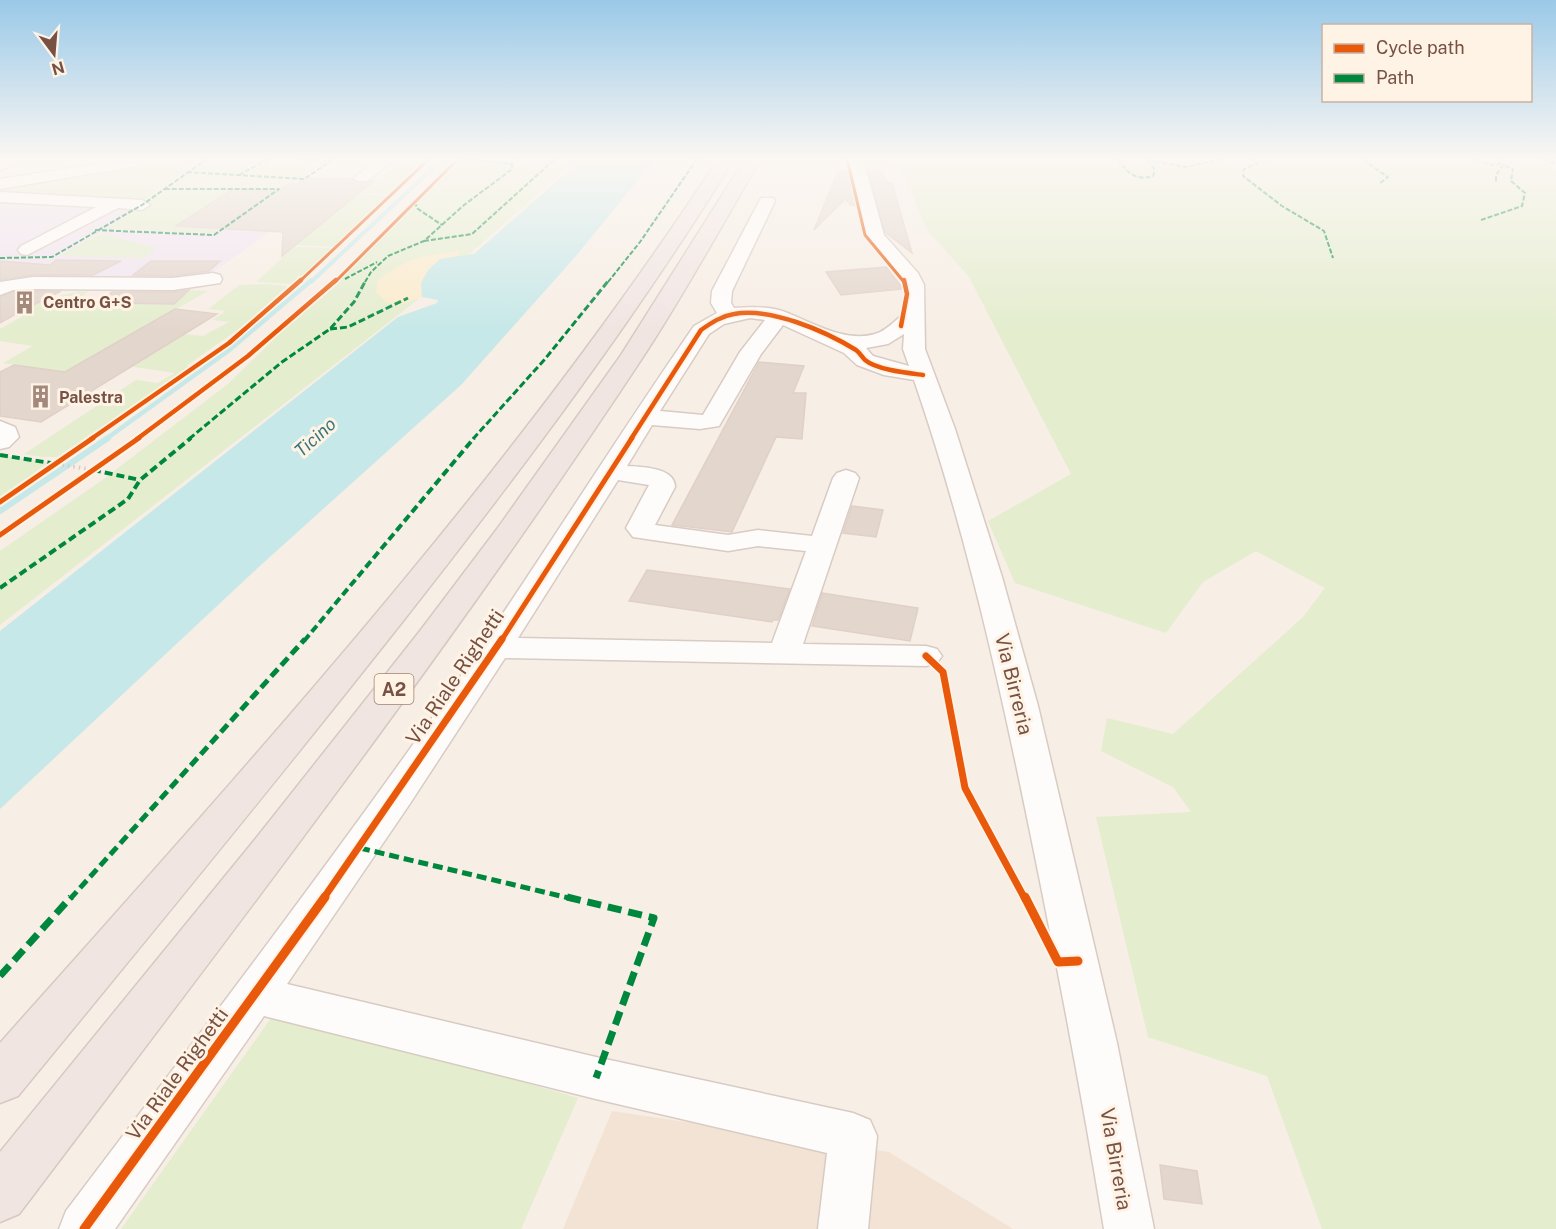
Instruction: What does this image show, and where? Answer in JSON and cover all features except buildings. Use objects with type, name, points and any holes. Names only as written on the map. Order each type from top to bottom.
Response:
[{"type":"highway","name":"A2","points":[[0,1079],[184,864],[453,537],[590,358],[687,216]]},
{"type":"highway","name":"A2","points":[[0,1195],[279,839],[480,573],[626,365],[718,216]]},
{"type":"street","points":[[27,250],[91,216]]},
{"type":"street","points":[[729,315],[721,303],[722,291],[759,216]]},
{"type":"street","name":"Via Birreria","points":[[871,216],[876,236],[911,276],[915,285],[913,338],[920,368],[943,429],[988,577],[1021,706],[1095,1043],[1129,1229]]},
{"type":"street","points":[[0,289],[10,285],[33,283],[173,284],[213,279]]},
{"type":"street","name":"Via Riale Righetti","points":[[84,1229],[256,995],[360,848],[496,648],[701,330],[712,321],[729,315],[758,313],[779,316],[791,319],[837,341],[863,355],[865,360],[892,369],[920,368]]},
{"type":"street","points":[[837,341],[884,340],[914,314]]},
{"type":"street","points":[[645,417],[711,421],[751,352],[779,316]]},
{"type":"street","points":[[0,428],[7,432],[7,437],[0,442]]},
{"type":"street","points":[[609,471],[649,476],[662,481],[662,487],[641,525],[643,531],[728,543],[763,538],[807,543]]},
{"type":"street","points":[[784,654],[846,478]]},
{"type":"street","points":[[496,648],[926,656]]},
{"type":"street","points":[[256,995],[596,1078],[853,1136],[843,1229]]},
{"type":"path","points":[[59,464],[88,469]]},
{"type":"shaded area","points":[[0,216],[293,216],[200,281],[0,290]]},
{"type":"shaded area","points":[[612,1111],[889,1152],[1013,1229],[563,1229]]},
{"type":"green space","points":[[126,216],[238,216],[213,233],[107,229]]},
{"type":"green space","points":[[330,216],[367,216],[335,247],[295,245]]},
{"type":"green space","points":[[400,216],[513,216],[416,301],[0,625],[0,551],[101,481],[228,384]]},
{"type":"green space","points":[[922,216],[1556,216],[1556,1229],[1322,1229],[1267,1076],[1148,1037],[1096,817],[1191,812],[1173,787],[1101,751],[1107,718],[1173,734],[1303,617],[1325,588],[1256,551],[1203,582],[1166,633],[1015,583],[988,521],[1071,474],[969,277],[928,231]]},
{"type":"green space","points":[[98,234],[156,248],[144,258],[60,256]]},
{"type":"green space","points":[[294,247],[334,248],[295,284],[256,282]]},
{"type":"green space","points":[[239,285],[286,286],[288,289],[253,319],[186,366],[192,366],[61,457],[24,454],[136,380],[158,383],[175,373],[128,366],[111,379],[3,363],[33,346],[0,341],[0,329],[23,316],[14,315],[69,293],[89,291],[77,301],[97,301],[93,304],[166,304],[190,290],[208,291],[92,357],[184,334],[203,336],[229,322],[213,320],[225,311],[208,309]]},
{"type":"green space","points":[[0,455],[57,464],[0,501]]},
{"type":"green space","points":[[276,1011],[578,1098],[521,1229],[121,1229]]},
{"type":"sand","points":[[459,251],[458,257],[440,259],[421,283],[422,297],[397,306],[386,302],[376,292],[378,280],[407,262],[425,256]]},
{"type":"water","name":"Ticino","points":[[517,216],[608,216],[461,385],[262,564],[0,809],[0,631],[398,317],[437,303],[438,300],[422,297],[421,283],[428,270],[440,259],[474,254]]},
{"type":"waterway","points":[[311,282],[381,216]]},
{"type":"waterway","points":[[106,439],[228,351],[312,280]]},
{"type":"waterway","points":[[0,511],[108,438]]},
{"type":"marked path","points":[[0,258],[52,257],[122,216]]},
{"type":"marked path","points":[[95,230],[214,235],[240,216]]},
{"type":"marked path","points":[[429,216],[442,225]]},
{"type":"marked path","points":[[0,588],[128,499],[140,480],[282,362],[330,329],[354,302],[371,272],[388,256],[424,241],[451,216]]},
{"type":"marked path","points":[[424,241],[472,234],[492,216]]},
{"type":"marked path","points":[[0,976],[302,643],[477,434],[545,359],[640,242],[658,216]]},
{"type":"marked path","points":[[1298,216],[1324,231],[1333,258]]},
{"type":"marked path","points":[[1481,220],[1492,216]]},
{"type":"marked path","points":[[345,279],[377,262]]},
{"type":"marked path","points":[[330,329],[348,327],[408,298]]},
{"type":"marked path","points":[[0,455],[57,464]]},
{"type":"marked path","points":[[93,470],[140,480]]},
{"type":"marked path","points":[[360,848],[654,918],[596,1078]]},
{"type":"cycle path","points":[[0,502],[229,343],[324,260],[369,216]]},
{"type":"cycle path","points":[[0,535],[167,418],[248,356],[326,290],[401,216]]},
{"type":"cycle path","points":[[860,216],[869,242],[905,283],[907,299],[901,326]]},
{"type":"cycle path","points":[[84,1229],[396,795],[522,609],[701,330],[733,314],[768,314],[819,332],[856,351],[865,360],[892,370],[923,375]]},
{"type":"cycle path","points":[[926,656],[943,672],[965,788],[994,838],[1058,962],[1078,961]]},
{"type":"place","name":"Centro G+S","points":[[25,302]]},
{"type":"place","name":"Palestra","points":[[41,397]]}]
